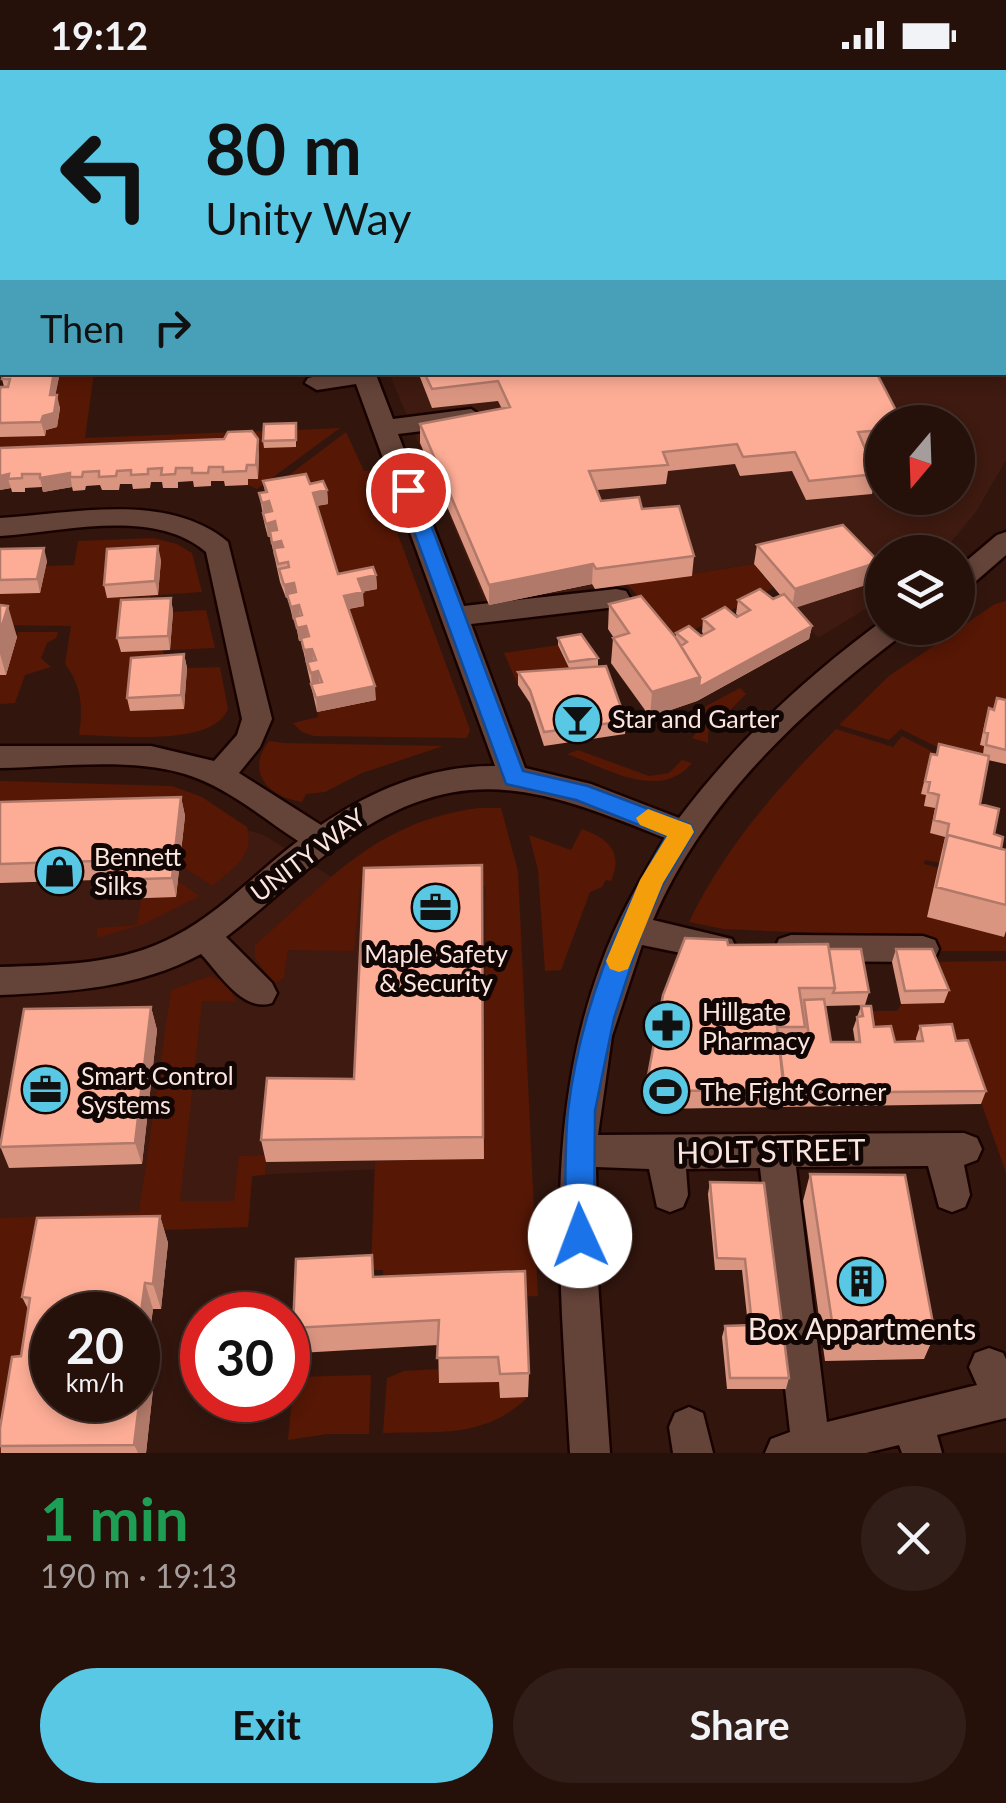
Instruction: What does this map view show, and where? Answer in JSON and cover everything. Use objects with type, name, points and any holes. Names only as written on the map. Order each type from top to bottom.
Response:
[{"type":"street","points":[[317,383],[358,375]]},
{"type":"street","points":[[363,375],[514,778]]},
{"type":"street","points":[[385,428],[494,414]]},
{"type":"street","points":[[0,527],[155,520],[188,526],[213,540],[226,578],[257,719],[250,739],[220,776]]},
{"type":"street","points":[[996,567],[1006,541]]},
{"type":"street","points":[[456,616],[616,598]]},
{"type":"street","points":[[590,1453],[579,1150],[590,1064],[631,929],[652,880],[682,832],[783,716],[830,672],[868,645]]},
{"type":"street","points":[[0,757],[162,759],[189,764],[220,776],[319,839]]},
{"type":"street","name":"UNITY WAY","points":[[0,981],[140,966],[204,936],[319,839],[382,800],[473,778],[514,778],[580,792],[682,832]]},
{"type":"street","points":[[631,929],[720,948],[923,949]]},
{"type":"street","points":[[204,936],[260,993]]},
{"type":"street","name":"HOLT STREET","points":[[579,1150],[666,1154],[954,1150],[952,1195]]},
{"type":"street","points":[[776,1152],[806,1419],[799,1450],[918,1438],[1000,1388]]},
{"type":"street","points":[[666,1154],[670,1195]]},
{"type":"shaded area","points":[[59,375],[94,375],[85,438],[265,431],[265,448],[296,447],[297,430],[340,428],[257,489],[248,485],[248,479],[258,478],[259,454],[0,462],[0,437],[53,408]]},
{"type":"shaded area","points":[[390,375],[1006,375],[1006,460],[975,513],[975,405],[865,405],[865,515],[974,515],[957,535],[865,535],[865,609],[818,638],[754,564],[487,606]]},
{"type":"shaded area","points":[[346,432],[364,471],[374,470],[470,730],[467,738],[314,736],[293,723],[318,717],[317,712],[376,700],[340,588],[264,494]]},
{"type":"shaded area","points":[[153,538],[177,544],[192,553],[202,592],[158,595],[160,560],[107,598],[150,596],[165,660],[130,711],[184,709],[187,668],[220,667],[228,709],[219,721],[184,734],[79,735],[80,698],[65,664],[71,626],[0,625],[0,594],[40,593],[46,566],[74,565],[78,541]]},
{"type":"shaded area","points":[[754,564],[773,588],[661,647],[653,613],[627,584]]},
{"type":"shaded area","points":[[1006,601],[1006,709],[984,746],[982,759],[937,747],[901,729],[889,740],[839,725],[889,676],[935,645],[975,645],[975,618]]},
{"type":"shaded area","points":[[206,610],[215,648],[170,650],[173,612]]},
{"type":"shaded area","points":[[18,632],[58,632],[47,643],[41,658],[51,667],[25,675],[15,703],[0,704],[0,675],[6,674]]},
{"type":"shaded area","points":[[558,645],[569,669],[598,665],[605,680],[518,685],[504,653]]},
{"type":"shaded area","points":[[740,688],[746,694],[708,732],[708,743],[692,738],[705,723],[693,713]]},
{"type":"shaded area","points":[[836,729],[893,747],[902,736],[937,754],[986,766],[921,794],[926,795],[925,806],[935,808],[930,833],[945,837],[940,863],[925,860],[924,864],[939,868],[927,917],[1003,937],[1006,930],[1006,951],[935,951],[931,938],[723,929],[689,922],[719,868],[754,820]]},
{"type":"shaded area","points":[[269,741],[443,746],[362,773],[325,792],[306,794],[302,802],[279,795],[264,781],[259,763]]},
{"type":"shaded area","points":[[578,750],[649,776],[669,773],[682,760],[692,763],[679,774],[649,781],[615,773],[567,754]]},
{"type":"shaded area","points":[[0,781],[172,786],[202,797],[247,827],[248,846],[240,861],[212,886],[180,865],[185,816],[0,821]]},
{"type":"shaded area","points":[[501,808],[518,871],[538,1296],[384,1303],[383,1270],[371,1270],[375,1161],[483,1158],[486,886],[360,888],[354,951],[288,950],[284,978],[274,984],[255,958],[255,945],[331,877],[382,840],[442,815]]},
{"type":"shaded area","points":[[185,816],[262,834],[338,881],[491,879],[488,1164],[252,1175],[248,1227],[0,1236],[0,821]]},
{"type":"shaded area","points":[[582,829],[612,848],[614,871],[611,881],[606,880],[602,887],[590,892],[561,970],[545,971],[538,870],[529,835],[571,850]]},
{"type":"shaded area","points":[[178,881],[200,896],[142,925],[97,938],[97,928],[137,925],[141,899],[176,897]]},
{"type":"shaded area","points":[[1006,961],[1006,1173],[964,1053],[919,1054],[871,1039],[866,1011],[897,1011],[928,962]]},
{"type":"shaded area","points":[[209,976],[226,982],[236,1001],[202,1001],[180,1201],[234,1201],[239,1156],[267,1155],[265,1175],[252,1176],[248,1227],[50,1234],[40,1292],[30,1292],[30,1352],[13,1453],[0,1453],[0,1218],[139,1212],[171,990]]},
{"type":"shaded area","points":[[440,1369],[499,1382],[528,1397],[511,1411],[478,1426],[442,1432],[383,1433],[387,1378],[404,1371]]},
{"type":"shaded area","points":[[371,1375],[369,1434],[328,1434],[288,1440],[290,1422],[310,1422],[310,1377]]},
{"type":"building","points":[[3,375],[53,375],[50,395],[57,395],[54,413],[43,416],[41,422],[0,423],[0,390],[8,387],[10,379],[2,379]]},
{"type":"building","points":[[425,375],[878,375],[893,405],[865,405],[865,431],[858,432],[865,448],[865,475],[809,481],[795,452],[743,457],[737,444],[663,452],[668,465],[589,471],[601,501],[639,497],[642,509],[679,506],[694,556],[596,569],[593,564],[489,585],[420,424],[510,407],[498,381],[432,389]]},
{"type":"building","points":[[296,423],[296,440],[263,441],[264,424]]},
{"type":"building","points":[[252,431],[258,439],[256,465],[247,465],[246,471],[223,472],[223,467],[209,467],[208,473],[176,468],[175,474],[161,475],[162,468],[148,469],[148,474],[131,475],[131,470],[99,477],[99,471],[83,472],[82,477],[70,477],[70,473],[40,478],[40,474],[8,479],[9,474],[0,476],[0,448],[224,439],[228,432]]},
{"type":"building","points":[[306,474],[310,484],[323,481],[327,490],[313,493],[338,574],[373,567],[376,575],[358,579],[363,592],[344,596],[375,686],[316,698],[311,684],[322,682],[318,671],[311,673],[307,662],[316,660],[312,649],[304,650],[301,638],[309,636],[306,626],[297,628],[294,617],[302,615],[299,605],[291,607],[287,594],[296,592],[294,583],[284,585],[279,569],[289,567],[288,562],[278,564],[274,548],[283,547],[281,541],[272,543],[270,531],[277,530],[275,521],[266,524],[263,513],[272,511],[269,501],[262,503],[259,493],[267,492],[263,481]]},
{"type":"building","points":[[843,525],[865,548],[865,566],[795,589],[757,545]]},
{"type":"building","points":[[158,546],[155,581],[104,585],[107,549]]},
{"type":"building","points":[[44,548],[37,579],[0,580],[0,549]]},
{"type":"building","points":[[760,589],[773,599],[784,594],[812,626],[699,687],[700,677],[681,646],[687,642],[676,633],[689,626],[701,636],[714,629],[703,619],[725,607],[737,617],[750,610],[738,600]]},
{"type":"building","points":[[641,596],[676,638],[700,677],[652,692],[613,638],[629,633],[609,604]]},
{"type":"building","points":[[171,598],[168,636],[117,638],[121,600]]},
{"type":"building","points":[[0,605],[8,606],[0,632]]},
{"type":"building","points":[[581,634],[598,658],[569,662],[558,638]]},
{"type":"building","points":[[184,654],[181,695],[127,698],[131,658]]},
{"type":"building","name":"Star and Garter","points":[[606,666],[626,721],[544,732],[530,690],[518,672]]},
{"type":"building","points":[[997,698],[1006,700],[1006,750],[986,745],[988,733],[984,732],[989,708],[994,710]]},
{"type":"building","points":[[939,744],[989,756],[980,804],[999,809],[994,834],[1003,837],[1001,849],[948,835],[944,850],[949,824],[934,820],[939,795],[928,792],[930,782],[925,781],[931,754],[937,755]]},
{"type":"building","points":[[181,797],[172,878],[114,880],[116,868],[93,869],[95,861],[0,864],[0,802]]},
{"type":"building","points":[[948,835],[1006,850],[1006,905],[936,887]]},
{"type":"building","points":[[482,865],[483,1137],[261,1140],[267,1078],[354,1079],[364,868]]},
{"type":"building","points":[[685,938],[727,940],[728,945],[828,944],[835,988],[799,988],[805,1027],[777,1027],[785,1090],[656,1091],[647,1081],[663,995]]},
{"type":"building","points":[[829,949],[861,949],[869,992],[833,993]]},
{"type":"building","points":[[896,949],[932,949],[949,990],[905,991]]},
{"type":"building","points":[[824,999],[831,1042],[860,1042],[857,1017],[863,1016],[861,1006],[871,1006],[874,1027],[891,1026],[895,1042],[923,1041],[920,1026],[952,1024],[956,1041],[968,1040],[986,1091],[784,1093],[779,1043],[810,1043],[804,1000]]},
{"type":"building","points":[[151,1007],[135,1143],[0,1147],[24,1009]]},
{"type":"building","name":"Box Appartments","points":[[810,1174],[905,1175],[935,1334],[834,1335]]},
{"type":"building","points":[[710,1182],[764,1183],[789,1378],[730,1378],[725,1326],[752,1325],[745,1259],[717,1258]]},
{"type":"building","points":[[160,1216],[153,1284],[145,1283],[144,1292],[30,1292],[30,1298],[22,1297],[37,1218]]},
{"type":"building","points":[[372,1255],[373,1277],[525,1271],[529,1373],[500,1374],[498,1357],[437,1358],[439,1320],[310,1327],[310,1292],[295,1292],[296,1259]]},
{"type":"building","points":[[30,1298],[30,1422],[137,1422],[134,1445],[0,1446],[12,1357],[21,1356]]},
{"type":"slow traffic","points":[[619,961],[652,880],[682,832],[648,818]]},
{"type":"place","name":"Star and Garter","points":[[577,719]]},
{"type":"place","name":"Bennett Silks","points":[[59,871]]},
{"type":"place","name":"Maple Safety & Security","points":[[436,908]]},
{"type":"place","name":"Hillgate Pharmacy","points":[[667,1026]]},
{"type":"place","name":"Smart Control Systems","points":[[46,1090]]},
{"type":"place","name":"The Fight Corner","points":[[665,1092]]},
{"type":"place","name":"Box Appartments","points":[[862,1281]]},
{"type":"route","points":[[408,490],[504,742],[514,778],[580,792],[682,832],[652,880],[615,972],[602,1018],[582,1111],[580,1236]]}]
